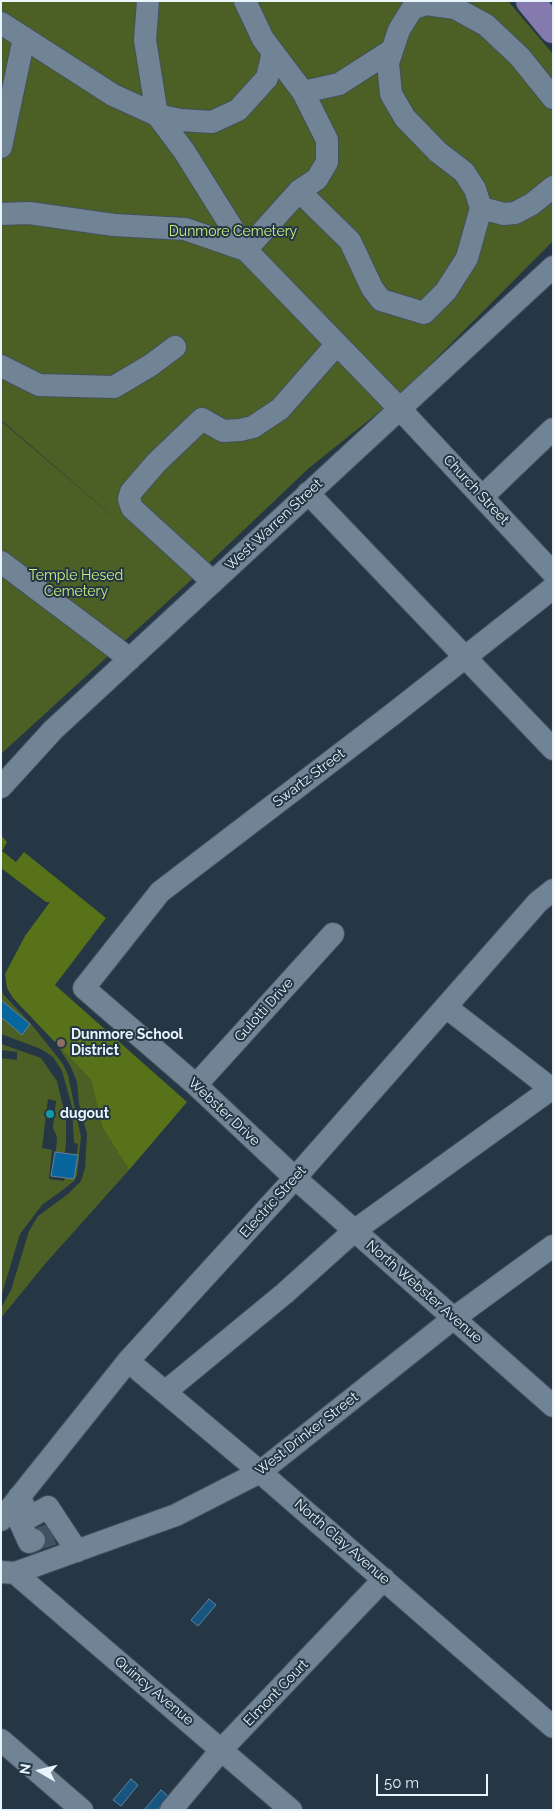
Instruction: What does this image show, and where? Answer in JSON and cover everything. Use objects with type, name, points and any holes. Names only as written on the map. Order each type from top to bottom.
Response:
[{"type":"main road","points":[[530,1],[553,29]]},
{"type":"street","points":[[148,1],[145,40],[157,115],[184,151],[246,250]]},
{"type":"street","points":[[245,1],[262,39],[303,92],[327,140],[328,162],[317,179],[299,191],[246,250]]},
{"type":"street","points":[[299,191],[350,241],[372,288],[382,300],[424,313],[446,291],[467,258],[481,208],[474,189],[464,172],[438,152],[405,118],[391,94],[388,63],[399,30],[413,5],[426,4],[454,8],[486,25],[520,57],[553,98]]},
{"type":"street","points":[[1,23],[113,95],[157,115],[180,120],[212,122],[238,110],[267,78],[273,52]]},
{"type":"street","points":[[1,147],[24,38]]},
{"type":"street","points":[[303,92],[339,84],[392,50]]},
{"type":"street","points":[[481,208],[504,214],[515,213],[532,204],[553,187]]},
{"type":"street","points":[[1,214],[29,213],[114,224],[185,229],[246,250]]},
{"type":"street","name":"Church Street","points":[[246,250],[399,408],[553,573]]},
{"type":"street","name":"West Warren Street","points":[[1,787],[53,730],[553,267]]},
{"type":"street","points":[[213,582],[132,508],[129,499],[132,492],[156,463],[202,419],[223,430],[240,430],[253,426],[280,409],[337,344]]},
{"type":"street","points":[[1,366],[39,385],[114,387],[151,365],[175,347]]},
{"type":"street","points":[[482,497],[553,429]]},
{"type":"street","points":[[308,493],[553,749]]},
{"type":"street","points":[[1,562],[130,659]]},
{"type":"street","name":"Swartz Street","points":[[84,988],[160,892],[553,588]]},
{"type":"street","name":"Electric Street","points":[[1,1520],[25,1507],[128,1361],[295,1178],[538,902],[553,890]]},
{"type":"street","name":"Gulotti Drive","points":[[196,1085],[333,934]]},
{"type":"street","name":"Webster Drive","points":[[84,988],[196,1085],[295,1178]]},
{"type":"street","points":[[165,1392],[285,1293],[354,1231],[552,1090],[446,1007]]},
{"type":"street","name":"North Webster Avenue","points":[[295,1178],[553,1406]]},
{"type":"street","name":"West Drinker Street","points":[[8,1572],[39,1565],[176,1515],[260,1472],[454,1318],[553,1246]]},
{"type":"street","name":"North Clay Avenue","points":[[128,1361],[260,1472],[553,1727]]},
{"type":"street","points":[[39,1565],[45,1537],[48,1507],[25,1507],[20,1522],[45,1537],[77,1551]]},
{"type":"street","name":"Quincy Avenue","points":[[8,1572],[222,1749],[291,1810]]},
{"type":"street","name":"Elmont Court","points":[[171,1810],[222,1749],[384,1579]]},
{"type":"street","points":[[1,1740],[82,1810]]},
{"type":"green space","name":"Dunmore Cemetery","points":[[1,1],[508,1],[553,54],[553,241],[399,396],[309,468],[189,582],[1,754],[1,421],[144,543],[1,420]]},
{"type":"green space","points":[[1,835],[7,842],[2,851],[16,862],[24,852],[106,918],[55,985],[187,1102],[129,1170],[102,1127],[91,1080],[13,998],[7,988],[5,974],[25,936],[50,902],[46,902],[1,868]]},
{"type":"green space","points":[[1,986],[3,994],[32,1025],[63,1064],[68,1075],[81,1137],[77,1175],[74,1181],[42,1205],[20,1234],[1,1297],[1,1058],[17,1060],[17,1052],[1,1050],[1,1044],[41,1058],[57,1081],[66,1119],[66,1141],[65,1153],[56,1152],[57,1137],[53,1128],[56,1101],[48,1099],[42,1148],[52,1150],[49,1179],[64,1181],[65,1177],[74,1179],[78,1144],[74,1143],[72,1107],[62,1071],[53,1057],[41,1049],[1,1034]]},
{"type":"green space","points":[[56,1043],[91,1080],[102,1127],[129,1170],[45,1264],[1,1318],[1,1308],[11,1290],[29,1231],[38,1216],[68,1194],[81,1181],[85,1168],[87,1134],[79,1104],[77,1082],[71,1067]]},
{"type":"water","points":[[209,1599],[216,1605],[198,1626],[191,1620]]},
{"type":"water","points":[[131,1779],[138,1785],[121,1806],[113,1800]]},
{"type":"water","points":[[161,1790],[168,1796],[157,1810],[144,1810]]},
{"type":"building","points":[[1,1000],[30,1024],[22,1035],[1,1017]]},
{"type":"building","points":[[55,1152],[78,1155],[74,1179],[51,1176]]},
{"type":"tunnel","points":[[34,1540],[53,1534]]},
{"type":"place","name":"Dunmore School District","points":[[61,1043]]},
{"type":"place","name":"dugout","points":[[50,1114]]},
{"type":"park label","name":"Temple Hesed Cemetery","points":[[76,584]]}]
